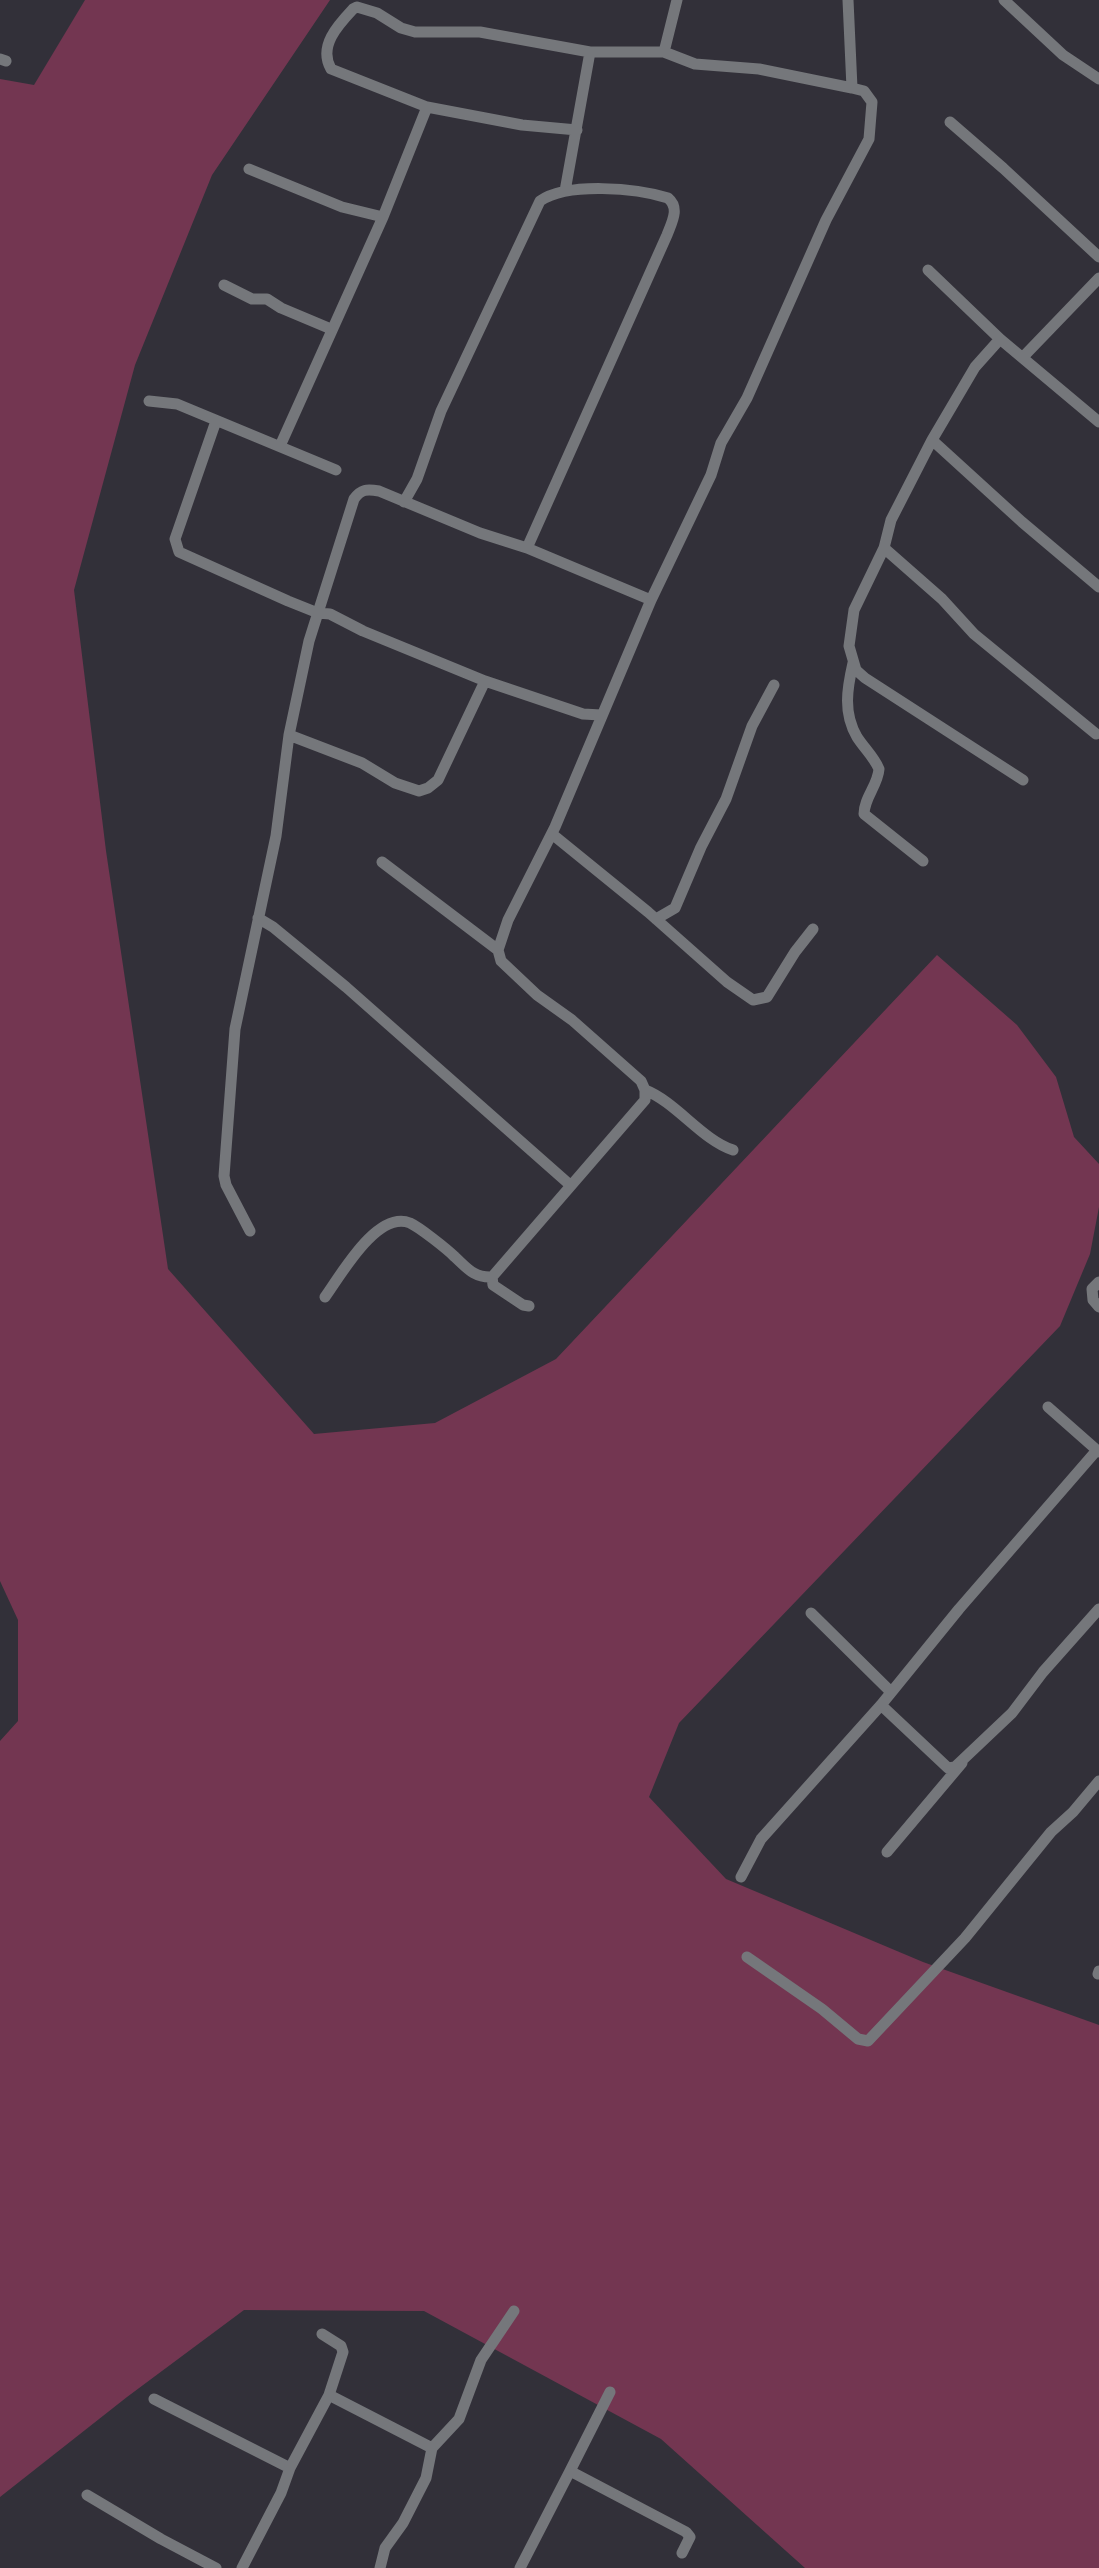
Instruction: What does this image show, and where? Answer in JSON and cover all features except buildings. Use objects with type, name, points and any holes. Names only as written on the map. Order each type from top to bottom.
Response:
[{"type":"street","points":[[664,52],[677,0]]},
{"type":"street","points":[[848,0],[852,88]]},
{"type":"street","points":[[1004,0],[1063,55],[1099,79]]},
{"type":"street","points":[[529,1306],[493,1285],[492,1277],[569,1184],[645,1100],[645,1090],[641,1081],[501,961],[498,950],[508,920],[552,834],[651,600],[711,475],[721,443],[747,398],[826,220],[869,139],[872,102],[864,91],[852,88],[759,69],[695,64],[664,52],[590,52],[480,32],[415,32],[401,28],[377,13],[357,7],[331,34],[326,60],[331,69],[427,107],[513,124],[577,130]]},
{"type":"street","points":[[565,191],[590,52]]},
{"type":"street","points":[[280,446],[383,217],[427,107]]},
{"type":"street","points":[[950,122],[1099,257]]},
{"type":"street","points":[[249,169],[342,207],[383,217]]},
{"type":"street","points":[[404,502],[417,479],[441,411],[536,207],[549,195],[565,191],[607,189],[659,195],[673,202],[675,209],[667,235],[527,548]]},
{"type":"street","points":[[928,270],[1000,339],[1099,422]]},
{"type":"street","points":[[1024,356],[1099,278]]},
{"type":"street","points":[[224,285],[241,295],[267,299],[331,329]]},
{"type":"street","points":[[1000,339],[975,367],[932,440],[891,520],[884,548],[854,610],[849,646],[856,670],[1023,780]]},
{"type":"street","points":[[149,401],[177,404],[336,470]]},
{"type":"street","points":[[216,421],[175,539],[175,546],[184,555],[485,681],[583,714],[601,715]]},
{"type":"street","points":[[932,440],[1099,587]]},
{"type":"street","points":[[250,1231],[224,1176],[235,1029],[276,836],[300,677],[350,509],[359,492],[366,489],[379,491],[651,600]]},
{"type":"street","points":[[884,548],[942,599],[974,634],[1096,734]]},
{"type":"street","points":[[853,662],[847,696],[848,712],[857,738],[879,769],[877,782],[863,808],[864,814],[923,861]]},
{"type":"street","points":[[289,735],[362,763],[395,783],[419,791],[438,780],[485,681]]},
{"type":"street","points":[[656,919],[671,912],[680,898],[701,847],[726,799],[752,726],[774,685]]},
{"type":"street","points":[[552,834],[727,982],[753,1000],[767,997],[813,929]]},
{"type":"street","points":[[382,862],[498,950]]},
{"type":"street","points":[[258,918],[346,987],[569,1184]]},
{"type":"street","points":[[645,1090],[659,1097],[716,1142],[733,1150]]},
{"type":"street","points":[[325,1297],[377,1229],[404,1221],[453,1255],[473,1274],[492,1277]]},
{"type":"street","points":[[1099,1282],[1092,1289],[1093,1300],[1099,1307]]},
{"type":"street","points":[[741,1877],[761,1839],[881,1705],[959,1609],[1098,1451],[1048,1407]]},
{"type":"street","points":[[881,1705],[948,1768],[955,1767],[1012,1713],[1043,1672],[1099,1609]]},
{"type":"street","points":[[811,1613],[891,1692]]},
{"type":"street","points":[[887,1852],[967,1757]]},
{"type":"street","points":[[747,1957],[822,2009],[858,2039],[868,2041],[965,1938],[1051,1832],[1099,1781]]},
{"type":"street","points":[[380,2568],[385,2548],[403,2523],[426,2478],[432,2448],[459,2419],[481,2360],[514,2311]]},
{"type":"street","points":[[242,2568],[329,2395],[343,2352],[341,2346],[322,2334]]},
{"type":"street","points":[[520,2568],[610,2392]]},
{"type":"street","points":[[329,2395],[432,2448]]},
{"type":"street","points":[[154,2399],[290,2468]]},
{"type":"street","points":[[570,2471],[686,2532],[690,2537],[682,2553]]},
{"type":"street","points":[[87,2495],[216,2568]]},
{"type":"shaded area","points":[[85,0],[330,0],[212,175],[135,365],[74,590],[106,851],[168,1269],[314,1434],[435,1423],[556,1359],[937,955],[1017,1025],[1056,1077],[1074,1137],[1099,1164],[1099,1207],[1090,1254],[1060,1326],[679,1723],[649,1797],[726,1879],[923,1962],[1099,2025],[1099,2568],[805,2568],[661,2439],[424,2311],[244,2310],[0,2497],[0,1741],[18,1721],[18,1620],[0,1581],[0,79],[34,85]]}]
